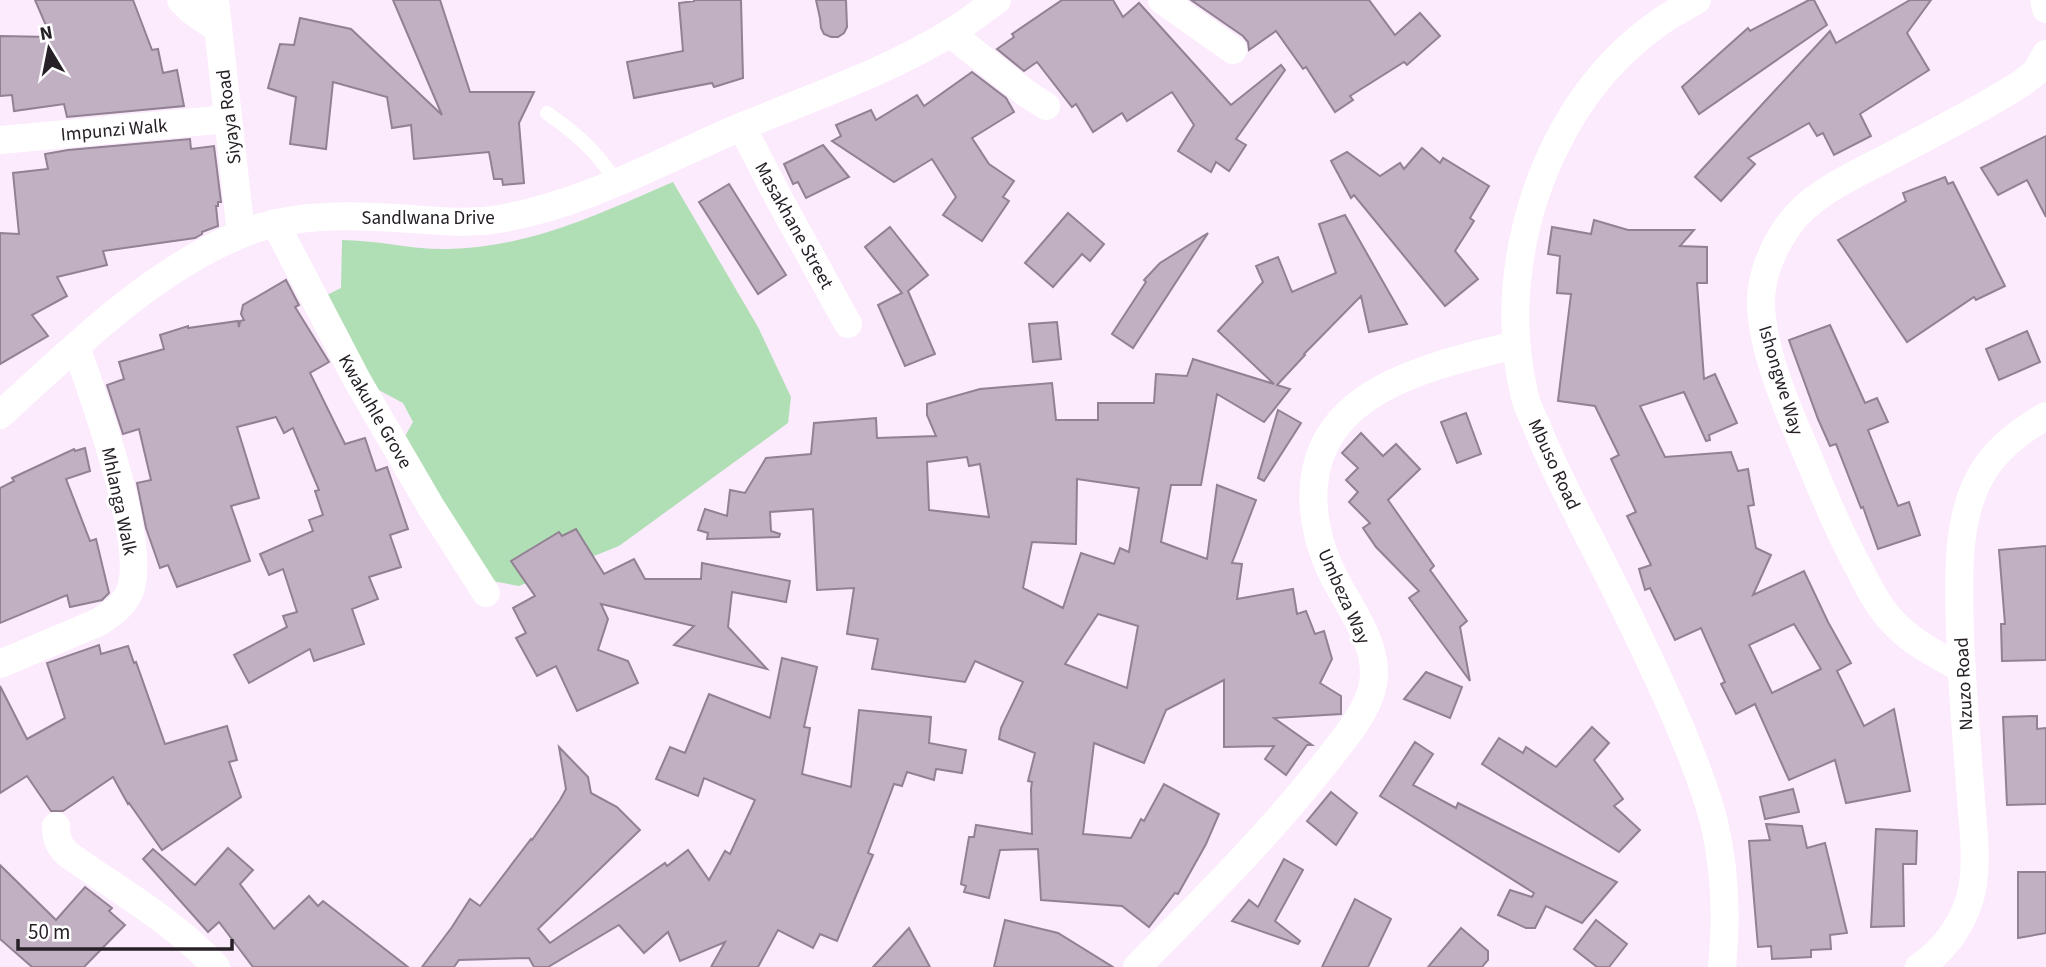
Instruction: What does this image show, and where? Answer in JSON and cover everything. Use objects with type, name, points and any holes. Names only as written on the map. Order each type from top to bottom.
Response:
[{"type":"street","points":[[181,0],[218,29]]},
{"type":"street","name":"Siyaya Road","points":[[215,0],[241,234]]},
{"type":"street","name":"Sandlwana Drive","points":[[0,415],[123,307],[180,266],[241,234],[275,223],[308,218],[345,216],[440,221],[496,219],[549,207],[617,182],[834,90],[950,33],[997,0]]},
{"type":"street","points":[[1162,0],[1233,50]]},
{"type":"street","name":"Mbuso Road","points":[[1697,0],[1659,22],[1614,61],[1598,77],[1567,123],[1529,211],[1517,282],[1515,345],[1525,400],[1549,458],[1641,640],[1698,772],[1714,822],[1721,865],[1725,909],[1722,967]]},
{"type":"street","points":[[2044,0],[2046,9]]},
{"type":"street","points":[[950,33],[1046,106]]},
{"type":"street","name":"Ishongwe Way","points":[[1962,670],[1896,626],[1868,586],[1840,534],[1784,399],[1768,348],[1761,306],[1762,286],[1767,266],[1777,245],[1800,212],[1854,175],[2013,89],[2035,72],[2046,54]]},
{"type":"street","name":"Impunzi Walk","points":[[0,139],[228,119]]},
{"type":"street","name":"Masakhane Street","points":[[742,127],[848,324]]},
{"type":"street","name":"Kwakuhle Grove","points":[[275,223],[357,380],[431,507],[486,593]]},
{"type":"street","name":"Umbeza Way","points":[[1137,967],[1253,848],[1293,802],[1350,730],[1367,702],[1373,684],[1373,664],[1369,647],[1332,575],[1314,514],[1315,471],[1332,431],[1359,402],[1385,387],[1458,359],[1515,345]]},
{"type":"street","name":"Mhlanga Walk","points":[[0,664],[99,622],[123,603],[133,580],[131,531],[106,438],[76,347]]},
{"type":"street","name":"Nzuzo Road","points":[[1919,967],[1943,946],[1959,925],[1973,886],[1974,839],[1962,670],[1959,581],[1962,538],[1971,497],[1981,475],[1996,454],[2046,416]]},
{"type":"street","points":[[56,826],[57,840],[69,856],[165,922],[200,949],[216,967]]},
{"type":"lane","points":[[547,113],[588,144],[617,182]]},
{"type":"green space","points":[[673,182],[758,327],[791,397],[788,423],[619,546],[519,586],[492,581],[404,438],[413,422],[403,403],[373,387],[325,296],[341,288],[342,240],[435,249],[479,247],[508,242],[564,227]]},
{"type":"building","points":[[35,0],[133,0],[152,50],[158,49],[163,73],[177,70],[184,106],[67,117],[64,104],[14,111],[12,95],[0,96],[0,36],[51,37]]},
{"type":"building","points":[[393,0],[440,0],[470,92],[534,92],[519,123],[524,183],[503,185],[502,179],[494,179],[489,152],[414,159],[411,125],[392,128],[387,97],[333,82],[326,149],[290,144],[296,97],[268,88],[280,44],[294,45],[300,18],[351,29],[442,115]]},
{"type":"building","points":[[694,0],[741,0],[743,78],[714,87],[712,83],[634,98],[627,62],[683,51],[679,3]]},
{"type":"building","points":[[816,0],[846,0],[847,27],[844,33],[838,37],[824,34]]},
{"type":"building","points":[[1062,0],[1113,0],[1123,17],[1139,3],[1231,105],[1281,65],[1285,70],[1236,139],[1246,145],[1229,171],[1216,162],[1211,172],[1178,151],[1194,125],[1172,92],[1127,121],[1122,113],[1093,132],[1076,104],[1072,107],[1037,62],[1024,71],[997,49],[1014,37],[1012,34]]},
{"type":"building","points":[[1191,0],[1369,0],[1395,35],[1420,13],[1440,36],[1407,65],[1404,62],[1350,96],[1353,100],[1335,112],[1306,67],[1303,69],[1276,31],[1249,50],[1248,42],[1243,36]]},
{"type":"building","points":[[1809,0],[1814,0],[1827,25],[1699,114],[1682,87],[1748,28],[1750,31]]},
{"type":"building","points":[[1910,0],[1931,0],[1907,33],[1929,70],[1860,114],[1871,136],[1834,155],[1823,133],[1817,136],[1809,123],[1748,158],[1755,164],[1721,201],[1695,177],[1830,31],[1836,43]]},
{"type":"building","points":[[972,72],[1006,98],[1014,112],[972,138],[989,164],[1014,181],[1003,197],[1009,201],[982,241],[943,215],[956,197],[932,159],[894,182],[832,141],[841,136],[836,125],[871,110],[876,120],[917,95],[924,106]]},
{"type":"building","points":[[2046,136],[2046,217],[2027,180],[1998,195],[1981,168]]},
{"type":"building","points":[[190,139],[191,149],[214,146],[221,202],[216,206],[218,226],[195,238],[103,251],[107,265],[57,277],[67,296],[32,315],[48,336],[0,364],[0,233],[19,234],[13,173],[48,169],[45,154]]},
{"type":"building","points":[[823,145],[849,177],[806,198],[798,182],[793,184],[784,164]]},
{"type":"building","points":[[1422,148],[1440,163],[1443,158],[1489,186],[1470,218],[1474,221],[1455,251],[1478,279],[1445,306],[1354,195],[1351,198],[1331,161],[1347,152],[1380,176],[1400,163],[1404,169]]},
{"type":"building","points":[[1945,177],[1948,184],[1953,182],[2005,286],[1976,300],[1974,297],[1907,342],[1838,240],[1906,201],[1903,193]]},
{"type":"building","points":[[729,184],[786,275],[758,294],[699,202]]},
{"type":"building","points":[[1068,213],[1104,244],[1090,261],[1082,254],[1053,287],[1025,263]]},
{"type":"building","points":[[1345,215],[1407,324],[1369,332],[1361,296],[1277,385],[1290,389],[1264,422],[1217,394],[1201,485],[1171,485],[1161,542],[1207,559],[1217,485],[1256,500],[1232,563],[1242,564],[1237,599],[1293,589],[1297,614],[1306,611],[1315,634],[1324,631],[1332,659],[1320,683],[1341,696],[1341,714],[1274,718],[1312,745],[1307,745],[1286,775],[1265,759],[1274,746],[1224,747],[1224,680],[1166,710],[1144,763],[1094,743],[1083,834],[1131,838],[1141,819],[1144,821],[1164,784],[1219,814],[1206,844],[1178,894],[1175,893],[1149,927],[1122,906],[1041,900],[1038,849],[1000,850],[989,898],[964,892],[966,886],[961,884],[969,837],[974,837],[976,825],[1032,834],[1032,782],[1028,781],[1035,753],[999,739],[1001,728],[1023,682],[975,661],[965,682],[872,669],[878,639],[847,634],[854,588],[817,590],[813,509],[770,512],[771,531],[780,534],[779,537],[707,539],[708,533],[698,530],[705,509],[727,516],[730,490],[745,493],[766,458],[811,454],[814,423],[876,418],[877,438],[936,436],[927,415],[927,404],[980,389],[1052,383],[1056,420],[1098,420],[1098,403],[1154,403],[1156,374],[1187,376],[1193,359],[1274,384],[1218,331],[1263,282],[1256,266],[1278,257],[1292,292],[1336,273],[1319,224]],"holes":[[[967,457],[969,466],[980,464],[989,517],[929,510],[927,462]],[[1077,479],[1139,488],[1129,552],[1120,548],[1114,564],[1081,553],[1063,608],[1023,588],[1032,542],[1076,544]],[[1098,614],[1138,626],[1127,688],[1065,664]]]},
{"type":"building","points":[[1594,220],[1628,230],[1694,230],[1680,246],[1707,247],[1707,283],[1697,283],[1704,379],[1715,374],[1737,423],[1709,435],[1710,440],[1706,441],[1684,392],[1640,406],[1665,457],[1731,452],[1738,471],[1748,469],[1754,505],[1748,506],[1756,548],[1771,555],[1753,595],[1804,571],[1851,663],[1837,671],[1864,726],[1894,709],[1910,791],[1846,803],[1835,760],[1789,780],[1755,704],[1736,714],[1721,684],[1725,682],[1701,628],[1675,640],[1650,588],[1645,590],[1639,569],[1651,565],[1627,516],[1636,512],[1611,459],[1619,455],[1595,406],[1558,401],[1571,294],[1557,293],[1560,256],[1548,254],[1552,227],[1591,234]],"holes":[[[1794,624],[1821,669],[1772,693],[1749,645]]]},
{"type":"building","points":[[890,227],[928,275],[908,291],[935,354],[905,366],[878,305],[902,293],[865,247]]},
{"type":"building","points":[[1208,233],[1133,348],[1112,334],[1146,282],[1144,280],[1160,263]]},
{"type":"building","points":[[286,280],[299,305],[295,307],[329,362],[310,373],[345,444],[365,438],[376,471],[387,467],[408,529],[390,535],[401,567],[369,577],[378,599],[352,609],[364,644],[314,661],[310,649],[249,683],[234,655],[287,627],[283,616],[297,612],[283,569],[269,575],[260,554],[313,531],[309,520],[323,515],[315,491],[319,490],[293,428],[284,433],[276,417],[237,427],[259,498],[231,506],[250,561],[177,587],[168,565],[160,568],[146,528],[137,483],[151,480],[139,429],[123,434],[107,385],[124,379],[119,362],[164,349],[160,335],[188,326],[238,321],[239,327],[240,321],[244,320],[241,314],[243,305]]},
{"type":"building","points":[[1057,322],[1061,359],[1033,362],[1029,324]]},
{"type":"building","points":[[1830,325],[1865,403],[1877,398],[1888,422],[1868,430],[1898,506],[1909,502],[1920,535],[1878,549],[1836,444],[1830,446],[1818,419],[1789,340]]},
{"type":"building","points":[[2027,331],[2040,362],[1999,380],[1986,349]]},
{"type":"building","points":[[1278,410],[1301,423],[1264,481],[1258,478]]},
{"type":"building","points":[[1466,413],[1481,454],[1457,463],[1441,422]]},
{"type":"building","points":[[1361,433],[1383,456],[1396,444],[1420,469],[1388,500],[1434,566],[1430,570],[1467,621],[1460,627],[1470,681],[1409,598],[1419,591],[1376,547],[1363,528],[1370,523],[1349,502],[1358,492],[1346,480],[1358,468],[1342,453]]},
{"type":"building","points":[[85,448],[90,471],[66,479],[90,541],[96,539],[109,593],[102,600],[70,607],[67,595],[0,623],[0,488],[14,481],[12,478],[74,449]]},
{"type":"building","points":[[576,529],[604,574],[634,559],[645,579],[701,579],[702,563],[790,581],[786,602],[732,592],[728,627],[767,669],[674,645],[694,626],[601,604],[608,619],[598,650],[628,661],[638,683],[577,711],[556,666],[537,676],[516,638],[526,633],[513,608],[535,596],[511,561],[559,532],[562,536]]},
{"type":"building","points":[[2046,546],[2046,660],[2002,661],[2001,624],[2005,624],[1999,550]]},
{"type":"building","points":[[99,645],[101,654],[128,646],[165,744],[227,726],[237,760],[229,762],[241,797],[162,850],[128,804],[113,777],[63,811],[51,811],[27,776],[0,793],[0,686],[27,739],[65,718],[47,663]]},
{"type":"building","points":[[782,658],[817,667],[804,727],[810,728],[802,774],[851,787],[859,710],[931,717],[929,743],[966,750],[962,773],[936,769],[934,780],[907,772],[902,786],[894,784],[868,853],[873,855],[837,941],[820,934],[813,948],[778,930],[758,967],[711,967],[725,942],[680,961],[668,932],[644,953],[619,925],[548,967],[534,967],[529,958],[459,960],[454,967],[422,967],[470,899],[480,906],[560,800],[566,789],[559,747],[588,777],[591,793],[617,807],[640,830],[538,929],[550,943],[688,850],[709,880],[725,851],[730,854],[755,800],[704,778],[698,796],[656,779],[670,747],[685,753],[709,694],[770,718]]},
{"type":"building","points":[[1426,672],[1462,687],[1450,718],[1404,699]]},
{"type":"building","points":[[2037,716],[2037,729],[2046,728],[2046,804],[2007,805],[2003,717]]},
{"type":"building","points":[[1592,727],[1609,743],[1594,760],[1623,799],[1614,806],[1640,830],[1619,852],[1482,764],[1499,738],[1523,753],[1526,747],[1556,767]]},
{"type":"building","points":[[1415,742],[1433,754],[1413,785],[1456,808],[1458,803],[1617,882],[1582,923],[1546,906],[1535,928],[1526,928],[1498,915],[1510,890],[1532,897],[1534,893],[1380,796]]},
{"type":"building","points":[[1793,789],[1799,812],[1765,819],[1760,797]]},
{"type":"building","points":[[1331,792],[1357,813],[1336,845],[1307,821]]},
{"type":"building","points":[[1766,824],[1802,826],[1807,848],[1825,843],[1847,933],[1830,935],[1831,949],[1811,950],[1811,957],[1772,959],[1771,946],[1758,947],[1749,841],[1770,840]]},
{"type":"building","points":[[1876,829],[1917,831],[1916,864],[1903,864],[1904,926],[1871,927]]},
{"type":"building","points":[[228,848],[253,870],[240,884],[274,929],[309,896],[318,906],[323,901],[408,967],[253,967],[219,922],[208,932],[143,859],[153,849],[195,885]]},
{"type":"building","points":[[1284,859],[1303,870],[1275,921],[1300,941],[1298,944],[1232,921],[1249,900],[1258,907]]},
{"type":"building","points":[[0,865],[56,920],[85,887],[112,908],[109,911],[125,925],[84,967],[32,967],[0,939]]},
{"type":"building","points":[[2018,872],[2046,872],[2046,933],[2018,938]]},
{"type":"building","points":[[1355,899],[1391,919],[1368,967],[1322,967]]},
{"type":"building","points":[[1005,920],[1058,933],[1113,967],[994,967]]},
{"type":"building","points":[[1596,920],[1627,944],[1609,967],[1597,967],[1574,949]]},
{"type":"building","points":[[909,928],[930,967],[873,967]]},
{"type":"building","points":[[1461,928],[1488,951],[1488,960],[1482,967],[1428,967]]}]
